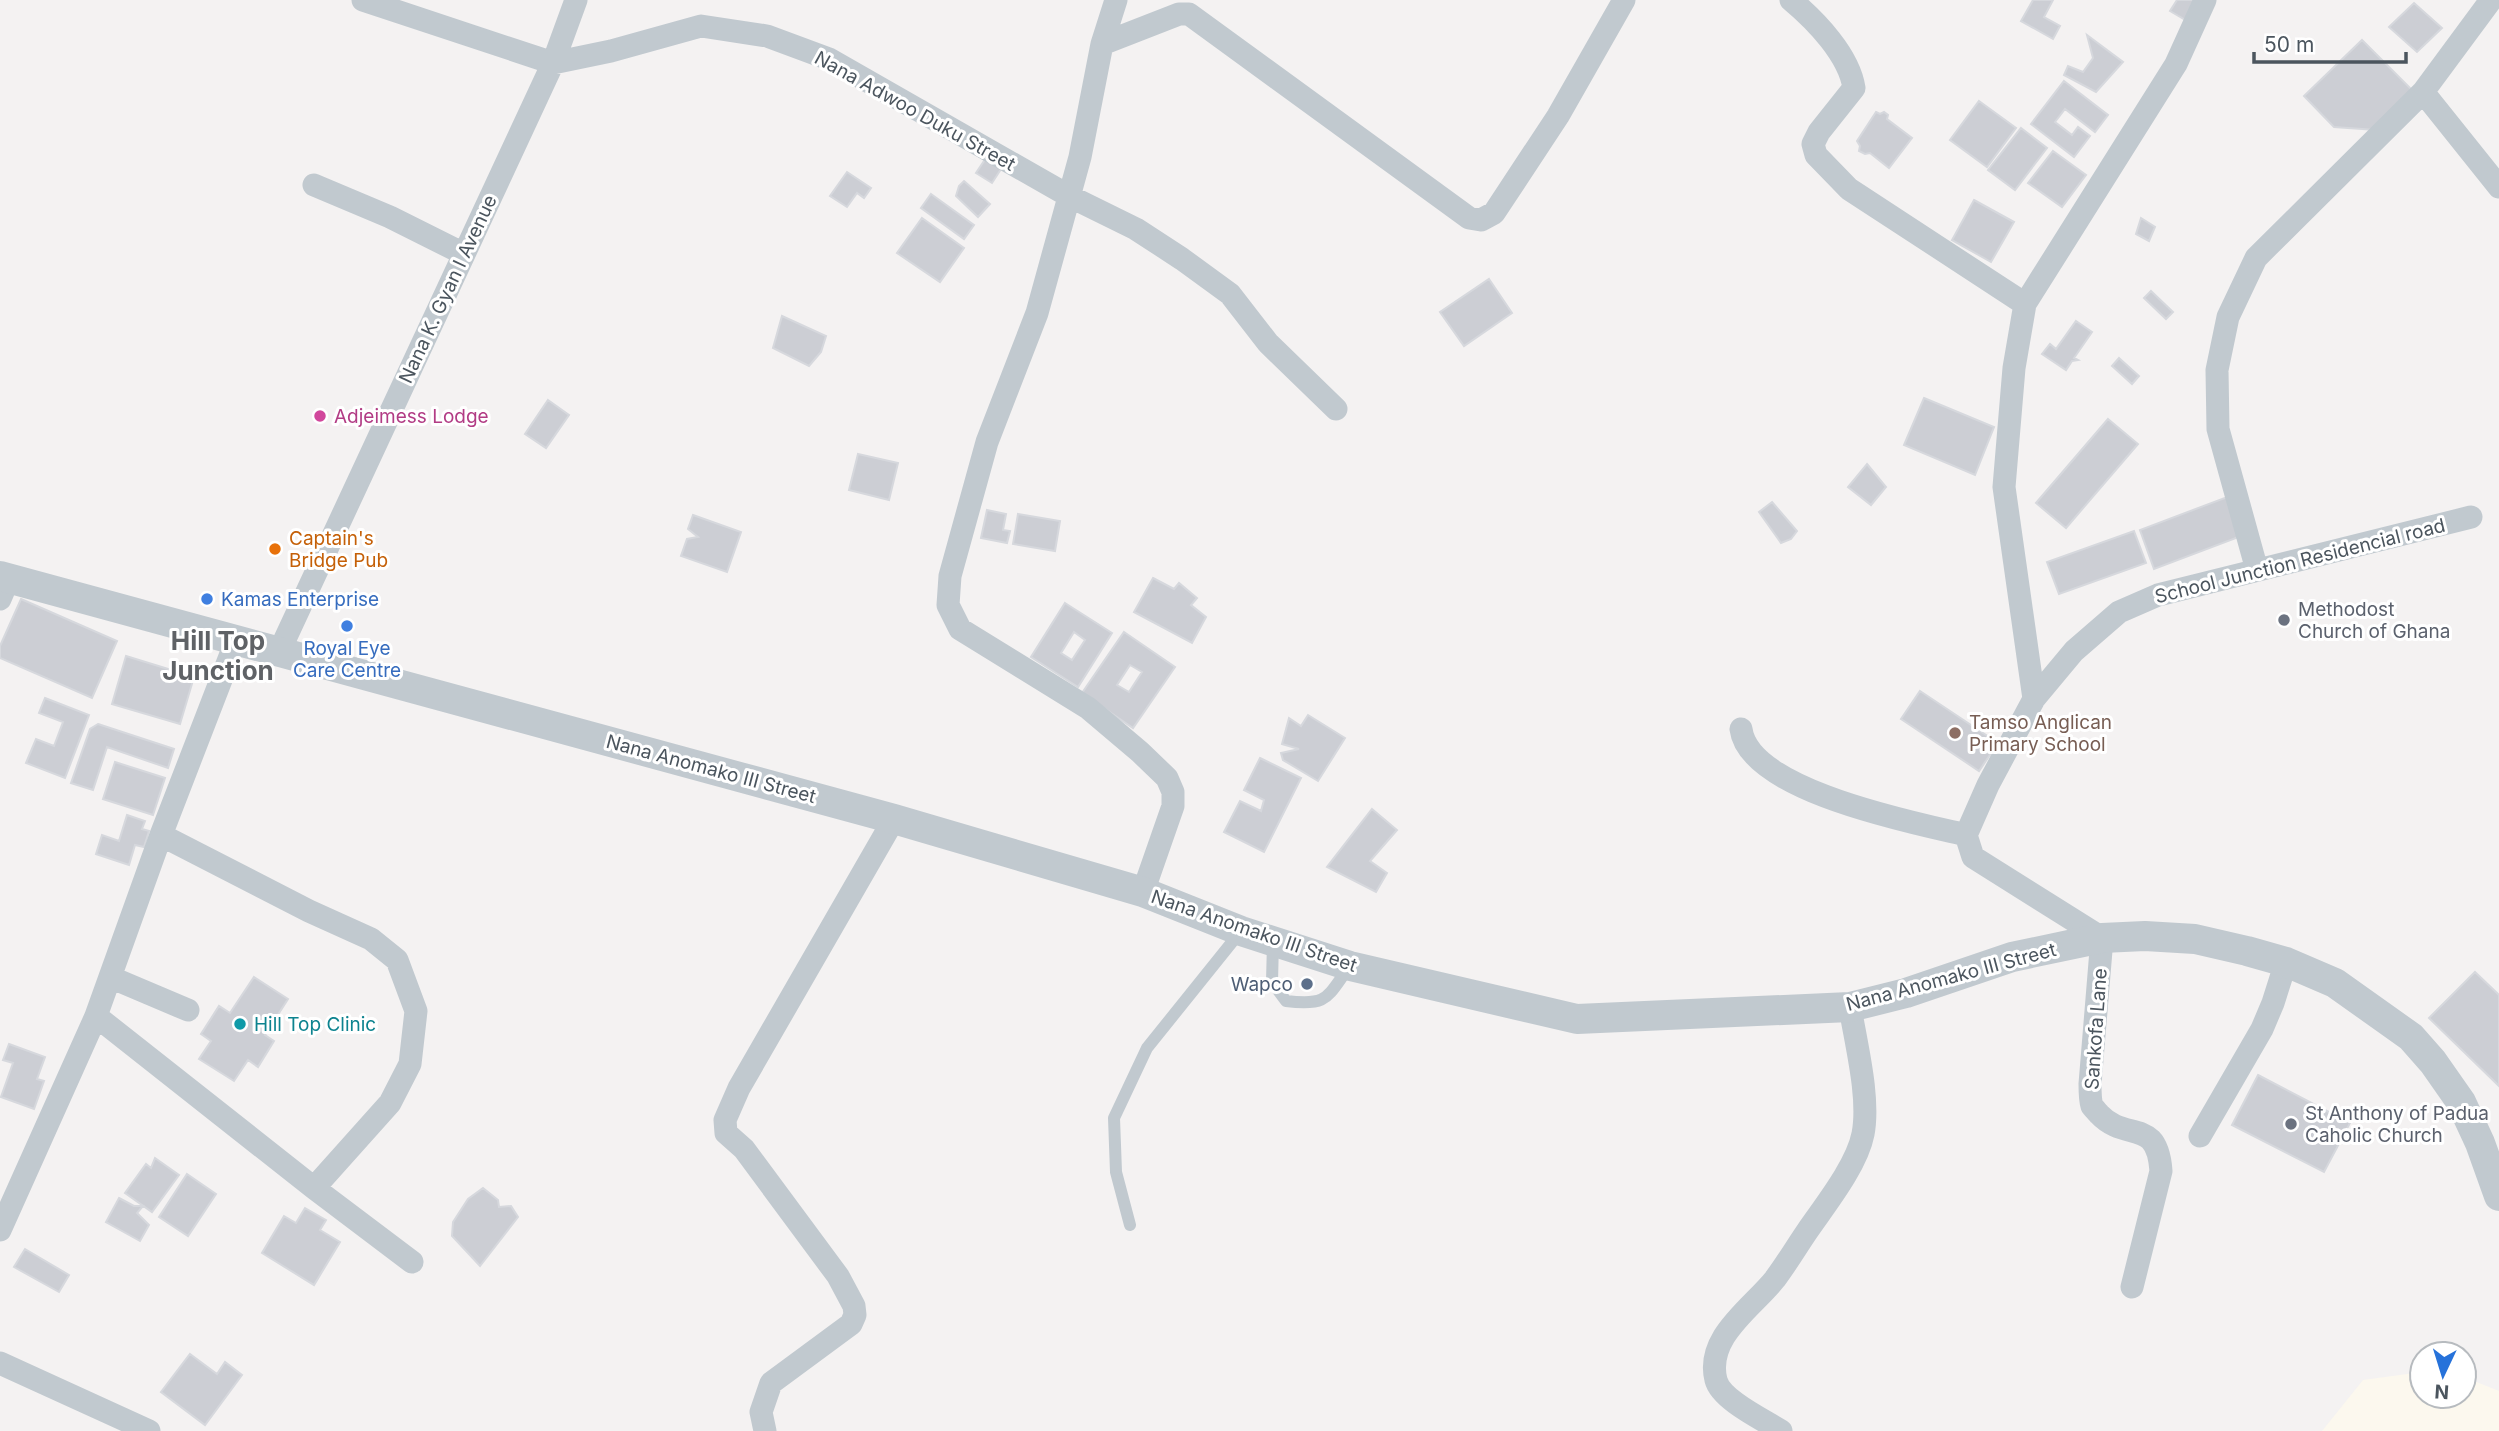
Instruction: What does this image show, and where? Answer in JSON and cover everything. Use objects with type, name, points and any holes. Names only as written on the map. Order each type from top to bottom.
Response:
[{"type":"street","points":[[363,0],[553,63]]},
{"type":"street","name":"Nana K. Gyan I Avenue","points":[[279,652],[553,63],[576,0]]},
{"type":"street","points":[[1116,0],[1102,44],[1080,157],[1037,313],[987,442],[950,576],[948,605],[960,629],[1088,708],[1167,778],[1172,792],[1172,806],[1143,892]]},
{"type":"street","points":[[1102,44],[1179,14],[1189,14],[1469,218],[1482,220],[1494,213],[1558,117],[1624,0]]},
{"type":"street","points":[[2034,699],[2004,487],[2014,368],[2025,304],[2176,64],[2205,0]]},
{"type":"street","points":[[2257,570],[2218,429],[2217,370],[2228,317],[2256,258],[2423,92],[2491,0]]},
{"type":"street","points":[[1804,4],[1849,68],[1854,88],[1819,132],[1813,144],[1816,155],[1849,189],[2025,304]]},
{"type":"street","name":"Nana Adwoo Duku Street","points":[[553,63],[611,51],[701,26],[767,36],[829,59],[1069,196],[1136,229],[1230,293],[1268,343],[1336,409]]},
{"type":"street","points":[[2423,92],[2499,187]]},
{"type":"street","points":[[314,185],[390,217],[464,254]]},
{"type":"street","name":"School Junction Residencial road","points":[[1966,835],[1988,785],[2034,699],[2074,650],[2119,612],[2158,596],[2471,517]]},
{"type":"street","name":"Nana Anomako III Street","points":[[3,584],[236,640],[894,819],[1143,892],[1241,931],[1350,966],[1577,1019],[1850,1007],[1906,993],[2012,957],[2102,938],[2145,936],[2195,939],[2286,962],[2335,983],[2372,1008],[2418,1045],[2461,1102],[2480,1143],[2499,1196]]},
{"type":"street","points":[[0,1230],[96,1016],[161,835],[236,640]]},
{"type":"street","points":[[1741,729],[1742,739],[1747,747],[1767,765],[1797,784],[1857,809],[1966,835],[1973,857],[2102,938]]},
{"type":"street","points":[[765,1431],[761,1412],[771,1383],[851,1324],[855,1315],[854,1306],[838,1276],[744,1149],[726,1133],[725,1121],[739,1088],[894,819]]},
{"type":"street","points":[[161,835],[309,911],[371,939],[397,960],[416,1011],[410,1064],[390,1103],[314,1188]]},
{"type":"street","name":"Sankofa Lane","points":[[2102,938],[2090,1084],[2092,1106],[2108,1124],[2140,1132],[2153,1142],[2159,1152],[2161,1171],[2133,1287]]},
{"type":"street","points":[[2200,1136],[2262,1029],[2286,962]]},
{"type":"street","points":[[110,977],[188,1010]]},
{"type":"street","points":[[1781,1431],[1724,1395],[1716,1381],[1715,1363],[1718,1348],[1735,1321],[1775,1279],[1846,1174],[1863,1134],[1864,1092],[1850,1007]]},
{"type":"street","points":[[96,1016],[412,1262]]},
{"type":"street","points":[[0,1363],[149,1431]]},
{"type":"lane","points":[[1130,1225],[1116,1172],[1114,1118],[1147,1048],[1241,931]]},
{"type":"lane","points":[[1273,942],[1272,982],[1286,1001],[1312,1004],[1326,999],[1350,966]]},
{"type":"shaded area","points":[[2408,1374],[2408,1410],[2478,1410],[2478,1383],[2499,1391],[2499,1431],[2322,1431],[2363,1380]]},
{"type":"building","points":[[2033,0],[2053,0],[2044,17],[2060,26],[2053,39],[2021,21]]},
{"type":"building","points":[[2177,0],[2201,0],[2189,22],[2170,11]]},
{"type":"building","points":[[2414,3],[2442,28],[2417,52],[2389,27]]},
{"type":"building","points":[[2087,35],[2123,62],[2096,92],[2064,75],[2068,66],[2083,72],[2093,58]]},
{"type":"building","points":[[2362,40],[2414,92],[2376,130],[2334,127],[2304,96]]},
{"type":"building","points":[[2064,81],[2108,115],[2095,132],[2065,109],[2055,122],[2072,135],[2078,127],[2090,136],[2074,157],[2031,124]]},
{"type":"building","points":[[1979,101],[2016,128],[1987,167],[1950,140]]},
{"type":"building","points":[[1876,112],[1884,112],[1888,115],[1887,119],[1912,138],[1889,168],[1870,153],[1859,151],[1857,141]]},
{"type":"building","points":[[2021,128],[2047,148],[2015,190],[1988,170]]},
{"type":"building","points":[[2053,151],[2086,175],[2062,207],[2028,183]]},
{"type":"building","points":[[988,155],[1003,166],[992,183],[976,173]]},
{"type":"building","points":[[847,172],[871,188],[864,198],[857,193],[847,207],[830,196]]},
{"type":"building","points":[[964,181],[990,204],[978,217],[956,196]]},
{"type":"building","points":[[931,194],[974,225],[964,239],[921,208]]},
{"type":"building","points":[[1974,200],[2014,222],[1991,262],[1952,240]]},
{"type":"building","points":[[922,218],[964,248],[940,282],[897,253]]},
{"type":"building","points":[[2141,218],[2155,227],[2149,241],[2136,234]]},
{"type":"building","points":[[1489,279],[1512,313],[1464,346],[1440,312]]},
{"type":"building","points":[[2151,291],[2173,312],[2166,319],[2144,298]]},
{"type":"building","points":[[782,316],[826,336],[821,352],[809,366],[773,348]]},
{"type":"building","points":[[2076,321],[2092,332],[2074,358],[2078,360],[2072,361],[2066,370],[2042,354],[2050,344],[2056,349]]},
{"type":"building","points":[[2119,358],[2139,376],[2132,384],[2112,366]]},
{"type":"building","points":[[1924,398],[1994,427],[1975,475],[1904,445]]},
{"type":"building","points":[[548,400],[569,415],[546,448],[525,434]]},
{"type":"building","points":[[2108,419],[2138,444],[2066,528],[2036,503]]},
{"type":"building","points":[[858,454],[898,463],[889,500],[849,490]]},
{"type":"building","points":[[1867,464],[1886,487],[1871,505],[1848,487]]},
{"type":"building","points":[[2230,496],[2244,535],[2154,569],[2140,530]]},
{"type":"building","points":[[1772,502],[1797,531],[1791,539],[1781,543],[1759,512]]},
{"type":"building","points":[[987,510],[1006,514],[1003,530],[1010,531],[1007,543],[981,538]]},
{"type":"building","points":[[1018,514],[1060,521],[1055,551],[1013,544]]},
{"type":"building","points":[[693,515],[741,532],[727,572],[681,556],[687,539],[698,537],[688,529]]},
{"type":"building","points":[[2134,531],[2146,563],[2059,594],[2047,562]]},
{"type":"building","points":[[1153,578],[1174,589],[1179,583],[1197,598],[1191,605],[1206,617],[1192,643],[1134,612]]},
{"type":"building","points":[[21,599],[117,641],[92,698],[0,658],[0,646]]},
{"type":"building","points":[[1065,603],[1112,633],[1078,687],[1031,657]],"holes":[[[1074,632],[1085,640],[1072,660],[1061,653]]]},
{"type":"building","points":[[1124,632],[1175,667],[1133,728],[1082,693]],"holes":[[[1130,665],[1142,672],[1129,692],[1117,685]]]},
{"type":"building","points":[[126,656],[194,677],[180,724],[112,704]]},
{"type":"building","points":[[1920,691],[1998,743],[1979,771],[1901,719]]},
{"type":"building","points":[[45,698],[89,715],[65,778],[26,763],[36,739],[54,746],[63,722],[39,713]]},
{"type":"building","points":[[1308,715],[1345,738],[1318,781],[1283,760],[1281,753],[1299,749],[1282,744],[1289,718],[1301,726]]},
{"type":"building","points":[[98,724],[174,749],[168,768],[107,747],[93,790],[71,783],[90,729]]},
{"type":"building","points":[[1260,758],[1301,778],[1264,852],[1224,832],[1240,801],[1261,811],[1264,800],[1244,790]]},
{"type":"building","points":[[115,762],[165,778],[153,815],[103,799]]},
{"type":"building","points":[[1372,809],[1397,830],[1370,861],[1387,873],[1376,892],[1327,867]]},
{"type":"building","points":[[127,815],[145,821],[142,829],[149,831],[144,847],[135,845],[129,865],[96,854],[102,835],[119,841]]},
{"type":"building","points":[[2475,972],[2499,995],[2499,1086],[2429,1018]]},
{"type":"building","name":"Hill Top Clinic","points":[[254,977],[288,999],[265,1035],[274,1041],[258,1067],[248,1060],[234,1081],[199,1059],[211,1041],[201,1034],[219,1006],[230,1013]]},
{"type":"building","points":[[9,1044],[45,1057],[37,1079],[44,1081],[34,1109],[1,1097],[13,1063],[3,1060]]},
{"type":"building","name":"St Anthony of Padua Caholic Church","points":[[2258,1075],[2350,1123],[2324,1172],[2232,1125]]},
{"type":"building","points":[[155,1158],[179,1175],[152,1212],[125,1193],[146,1164],[151,1168]]},
{"type":"building","points":[[187,1174],[216,1194],[188,1236],[159,1217]]},
{"type":"building","points":[[483,1188],[498,1200],[499,1207],[511,1206],[518,1217],[480,1266],[452,1236],[453,1222],[468,1199]]},
{"type":"building","points":[[119,1198],[134,1206],[143,1206],[137,1213],[149,1225],[140,1241],[106,1222]]},
{"type":"building","points":[[305,1208],[326,1220],[320,1230],[340,1242],[314,1285],[262,1253],[284,1216],[296,1223]]},
{"type":"building","points":[[25,1249],[69,1275],[59,1292],[14,1267]]},
{"type":"building","points":[[190,1354],[217,1374],[225,1362],[242,1375],[205,1425],[161,1392]]},
{"type":"place","name":"Adjeimess Lodge","points":[[320,416]]},
{"type":"place","name":"Captain's Bridge Pub","points":[[275,549]]},
{"type":"place","name":"Kamas Enterprise","points":[[207,599]]},
{"type":"place","name":"Methodost Church of Ghana","points":[[2284,620]]},
{"type":"place","name":"Royal Eye Care Centre","points":[[347,626]]},
{"type":"place","name":"Tamso Anglican Primary School","points":[[1955,733]]},
{"type":"place","name":"Wapco","points":[[1307,984]]},
{"type":"place","name":"Hill Top Clinic","points":[[240,1024]]},
{"type":"place","name":"St Anthony of Padua Caholic Church","points":[[2291,1124]]},
{"type":"district","name":"Hill Top Junction","points":[[218,655]]}]
